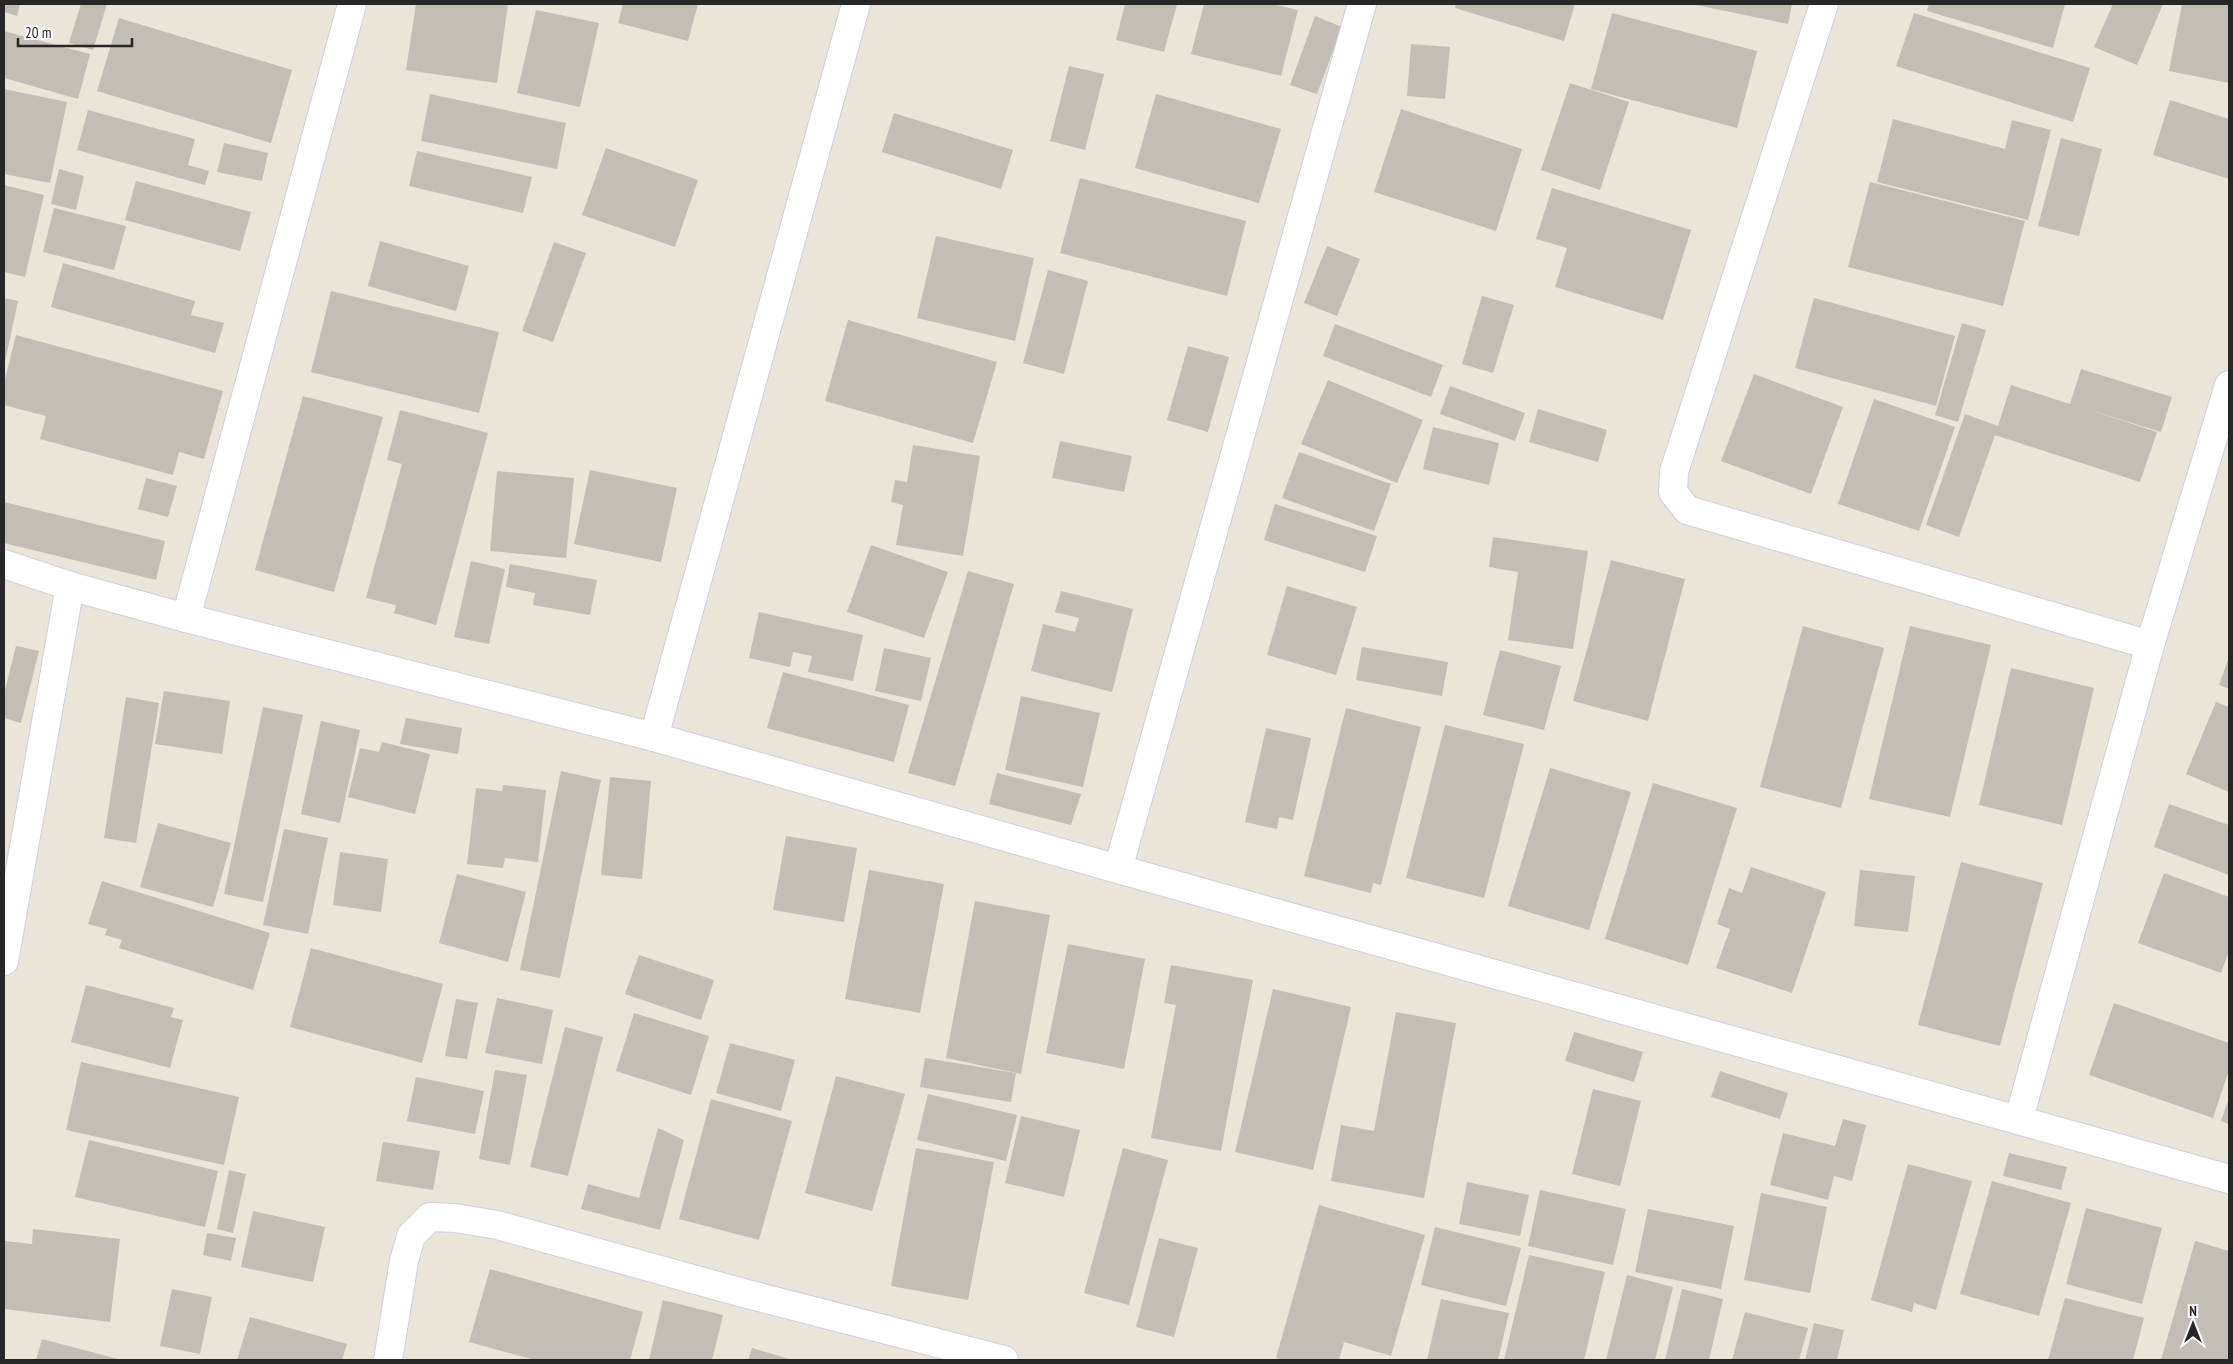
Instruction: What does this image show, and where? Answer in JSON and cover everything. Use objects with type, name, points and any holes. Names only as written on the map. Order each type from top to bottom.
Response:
[{"type":"street","points":[[186,618],[352,4]]},
{"type":"street","points":[[654,737],[856,4]]},
{"type":"street","points":[[1118,869],[1362,4]]},
{"type":"street","points":[[1824,4],[1674,472],[1673,492],[1687,510],[2150,645]]},
{"type":"street","points":[[2019,1120],[2150,645],[2229,385]]},
{"type":"street","points":[[4,564],[70,586],[186,618],[654,737],[1118,869],[2229,1179]]},
{"type":"street","points":[[4,961],[70,586]]},
{"type":"street","points":[[388,1360],[404,1261],[411,1236],[430,1217],[455,1218],[496,1225],[747,1294],[1004,1360]]},
{"type":"building","points":[[4,4],[20,4],[17,16],[4,12]]},
{"type":"building","points":[[81,4],[107,4],[93,50],[69,43]]},
{"type":"building","points":[[416,4],[508,4],[497,83],[406,70]]},
{"type":"building","points":[[623,4],[698,4],[688,41],[618,23]]},
{"type":"building","points":[[1125,4],[1177,4],[1164,52],[1116,40]]},
{"type":"building","points":[[1204,4],[1272,4],[1298,10],[1281,76],[1191,54]]},
{"type":"building","points":[[1456,4],[1575,4],[1564,41],[1455,8]]},
{"type":"building","points":[[1691,4],[1792,4],[1788,24]]},
{"type":"building","points":[[1929,4],[2065,4],[2053,48],[1927,11]]},
{"type":"building","points":[[2113,4],[2163,4],[2137,65],[2094,47]]},
{"type":"building","points":[[2182,4],[2229,4],[2229,83],[2169,71]]},
{"type":"building","points":[[536,10],[599,23],[580,107],[517,93]]},
{"type":"building","points":[[1612,13],[1757,51],[1737,128],[1591,89]]},
{"type":"building","points":[[1914,13],[2090,68],[2073,122],[1896,66]]},
{"type":"building","points":[[1315,16],[1342,27],[1317,94],[1290,85]]},
{"type":"building","points":[[119,18],[292,70],[271,143],[97,91]]},
{"type":"building","points":[[4,31],[90,54],[78,99],[4,78]]},
{"type":"building","points":[[1411,44],[1450,47],[1445,99],[1407,96]]},
{"type":"building","points":[[1069,66],[1104,74],[1085,150],[1050,141]]},
{"type":"building","points":[[1570,83],[1629,102],[1600,190],[1541,170]]},
{"type":"building","points":[[4,89],[67,102],[50,183],[4,174]]},
{"type":"building","points":[[430,94],[566,123],[557,169],[421,141]]},
{"type":"building","points":[[1156,94],[1281,129],[1259,203],[1135,168]]},
{"type":"building","points":[[2170,100],[2229,119],[2229,179],[2153,155]]},
{"type":"building","points":[[1401,109],[1522,149],[1496,231],[1374,192]]},
{"type":"building","points":[[88,110],[195,139],[188,165],[209,171],[205,185],[77,150]]},
{"type":"building","points":[[894,113],[1013,150],[1001,189],[882,152]]},
{"type":"building","points":[[1893,119],[2005,149],[2012,120],[2051,130],[2028,220],[1877,182]]},
{"type":"building","points":[[2061,138],[2102,149],[2079,236],[2038,226]]},
{"type":"building","points":[[224,143],[268,153],[262,181],[217,172]]},
{"type":"building","points":[[606,148],[698,180],[675,247],[582,215]]},
{"type":"building","points":[[417,151],[532,177],[523,213],[409,186]]},
{"type":"building","points":[[59,169],[84,176],[76,210],[51,204]]},
{"type":"building","points":[[1080,178],[1246,221],[1227,296],[1060,253]]},
{"type":"building","points":[[136,181],[251,212],[240,251],[125,220]]},
{"type":"building","points":[[1870,182],[2025,221],[2003,306],[1848,267]]},
{"type":"building","points":[[4,185],[44,195],[25,277],[4,272]]},
{"type":"building","points":[[1552,188],[1691,230],[1663,320],[1555,287],[1567,248],[1536,239]]},
{"type":"building","points":[[54,208],[126,226],[114,270],[43,252]]},
{"type":"building","points":[[936,236],[1034,258],[1015,341],[917,318]]},
{"type":"building","points":[[380,241],[469,266],[456,311],[368,286]]},
{"type":"building","points":[[554,242],[586,253],[553,342],[522,331]]},
{"type":"building","points":[[1327,246],[1360,259],[1337,316],[1304,303]]},
{"type":"building","points":[[63,263],[195,301],[191,315],[224,323],[215,353],[51,307]]},
{"type":"building","points":[[1048,270],[1088,281],[1064,374],[1023,363]]},
{"type":"building","points":[[331,291],[499,332],[479,413],[311,372]]},
{"type":"building","points":[[1482,296],[1514,305],[1493,373],[1462,364]]},
{"type":"building","points":[[4,298],[18,301],[5,362],[4,362]]},
{"type":"building","points":[[1814,298],[1955,336],[1936,406],[1795,368]]},
{"type":"building","points":[[848,320],[997,362],[973,443],[825,401]]},
{"type":"building","points":[[1962,323],[1986,330],[1958,422],[1935,415]]},
{"type":"building","points":[[1335,324],[1443,365],[1431,397],[1323,356]]},
{"type":"building","points":[[16,335],[223,391],[204,459],[179,452],[173,475],[40,439],[46,416],[4,405],[4,383]]},
{"type":"building","points":[[1188,346],[1229,357],[1208,432],[1167,420]]},
{"type":"building","points":[[2081,369],[2172,397],[2161,432],[2087,409],[2157,432],[2140,482],[1995,435],[1959,537],[1926,525],[1965,414],[1998,426],[2011,385],[2070,404]]},
{"type":"building","points":[[1754,374],[1843,407],[1811,494],[1721,461]]},
{"type":"building","points":[[1328,380],[1423,420],[1397,483],[1301,444]]},
{"type":"building","points":[[1450,386],[1525,413],[1515,441],[1440,414]]},
{"type":"building","points":[[303,396],[383,417],[334,592],[255,570]]},
{"type":"building","points":[[1874,399],[1955,427],[1919,531],[1838,504]]},
{"type":"building","points":[[1538,409],[1607,430],[1598,462],[1529,442]]},
{"type":"building","points":[[400,410],[488,433],[436,625],[394,613],[396,605],[366,598],[402,464],[387,460]]},
{"type":"building","points":[[1433,427],[1499,443],[1489,485],[1423,469]]},
{"type":"building","points":[[1060,441],[1132,456],[1124,492],[1052,478]]},
{"type":"building","points":[[913,445],[980,456],[963,556],[896,545],[903,505],[891,502],[895,480],[907,482]]},
{"type":"building","points":[[1299,452],[1391,484],[1374,531],[1282,498]]},
{"type":"building","points":[[590,470],[677,488],[661,562],[574,544]]},
{"type":"building","points":[[497,471],[574,478],[566,558],[490,551]]},
{"type":"building","points":[[146,478],[177,486],[168,517],[138,509]]},
{"type":"building","points":[[4,502],[165,541],[156,580],[4,543]]},
{"type":"building","points":[[1275,504],[1377,536],[1365,572],[1264,540]]},
{"type":"building","points":[[1493,537],[1588,551],[1573,649],[1508,640],[1518,572],[1489,567]]},
{"type":"building","points":[[871,545],[948,572],[924,638],[847,612]]},
{"type":"building","points":[[1611,560],[1685,579],[1648,721],[1573,701]]},
{"type":"building","points":[[471,561],[505,569],[489,644],[454,637]]},
{"type":"building","points":[[510,564],[597,580],[590,615],[533,605],[535,593],[506,587]]},
{"type":"building","points":[[968,571],[1014,584],[955,786],[908,773]]},
{"type":"building","points":[[1287,586],[1357,607],[1336,675],[1267,655]]},
{"type":"building","points":[[1061,591],[1133,609],[1112,692],[1031,671],[1043,624],[1075,632],[1079,618],[1055,612]]},
{"type":"building","points":[[759,612],[863,635],[853,681],[808,672],[812,656],[793,652],[790,667],[749,658]]},
{"type":"building","points":[[1803,626],[1884,648],[1841,808],[1760,787]]},
{"type":"building","points":[[1910,626],[1991,645],[1950,817],[1869,799]]},
{"type":"building","points":[[16,646],[39,651],[21,723],[4,718],[4,694]]},
{"type":"building","points":[[1362,647],[1448,662],[1442,696],[1356,680]]},
{"type":"building","points":[[884,648],[931,658],[921,701],[875,691]]},
{"type":"building","points":[[1500,650],[1561,666],[1544,730],[1483,715]]},
{"type":"building","points":[[2229,657],[2229,689],[2219,685]]},
{"type":"building","points":[[2011,668],[2094,688],[2062,825],[1979,805]]},
{"type":"building","points":[[783,672],[909,705],[894,762],[767,728]]},
{"type":"building","points":[[164,691],[230,701],[222,754],[155,744]]},
{"type":"building","points":[[1021,696],[1100,713],[1083,787],[1005,770]]},
{"type":"building","points":[[126,697],[159,703],[136,843],[104,838]]},
{"type":"building","points":[[2216,702],[2229,707],[2229,792],[2186,774]]},
{"type":"building","points":[[263,707],[303,715],[263,902],[224,894]]},
{"type":"building","points":[[1346,708],[1421,727],[1381,885],[1373,883],[1371,893],[1304,876]]},
{"type":"building","points":[[406,718],[462,728],[458,754],[400,744]]},
{"type":"building","points":[[321,721],[360,730],[340,823],[301,814]]},
{"type":"building","points":[[1445,725],[1524,744],[1484,898],[1406,878]]},
{"type":"building","points":[[1266,728],[1311,738],[1293,820],[1279,817],[1277,829],[1245,822]]},
{"type":"building","points":[[382,742],[430,754],[415,814],[348,797],[360,748],[379,752]]},
{"type":"building","points":[[1550,768],[1631,792],[1589,930],[1508,906]]},
{"type":"building","points":[[561,771],[601,780],[560,978],[520,970]]},
{"type":"building","points":[[997,773],[1081,794],[1071,825],[989,804]]},
{"type":"building","points":[[610,777],[651,781],[642,879],[601,875]]},
{"type":"building","points":[[1653,783],[1737,808],[1688,965],[1605,939]]},
{"type":"building","points":[[503,785],[546,790],[538,862],[505,858],[503,868],[467,864],[476,788],[502,791]]},
{"type":"building","points":[[2169,804],[2229,825],[2229,875],[2154,847]]},
{"type":"building","points":[[158,823],[231,843],[213,907],[140,887]]},
{"type":"building","points":[[284,829],[328,838],[308,934],[263,925]]},
{"type":"building","points":[[786,836],[857,848],[844,922],[773,910]]},
{"type":"building","points":[[340,852],[388,859],[381,912],[333,905]]},
{"type":"building","points":[[1961,862],[2043,883],[2000,1046],[1918,1025]]},
{"type":"building","points":[[1751,867],[1826,892],[1792,993],[1716,968],[1730,929],[1717,924],[1729,888],[1742,893]]},
{"type":"building","points":[[869,870],[944,884],[920,1013],[845,999]]},
{"type":"building","points":[[1860,870],[1915,876],[1908,932],[1854,926]]},
{"type":"building","points":[[2164,873],[2229,897],[2229,951],[2221,973],[2138,943]]},
{"type":"building","points":[[457,874],[526,892],[508,962],[439,943]]},
{"type":"building","points":[[102,881],[270,933],[253,990],[119,948],[122,940],[105,935],[107,929],[88,924]]},
{"type":"building","points":[[975,901],[1050,915],[1021,1074],[946,1058]]},
{"type":"building","points":[[1068,944],[1145,959],[1124,1069],[1046,1053]]},
{"type":"building","points":[[311,948],[443,984],[422,1063],[290,1027]]},
{"type":"building","points":[[639,955],[714,980],[701,1020],[625,994]]},
{"type":"building","points":[[1171,965],[1253,980],[1221,1151],[1151,1138],[1176,1005],[1164,1003]]},
{"type":"building","points":[[86,985],[174,1008],[171,1017],[183,1020],[170,1068],[71,1042]]},
{"type":"building","points":[[1273,989],[1351,1007],[1313,1170],[1235,1152]]},
{"type":"building","points":[[497,998],[553,1010],[542,1064],[485,1053]]},
{"type":"building","points":[[456,999],[478,1003],[467,1059],[445,1056]]},
{"type":"building","points":[[2114,1003],[2229,1043],[2229,1070],[2213,1118],[2089,1075]]},
{"type":"building","points":[[1396,1012],[1456,1023],[1424,1198],[1331,1181],[1341,1125],[1374,1131]]},
{"type":"building","points":[[634,1013],[709,1036],[691,1095],[616,1071]]},
{"type":"building","points":[[565,1027],[603,1037],[568,1176],[530,1167]]},
{"type":"building","points":[[1574,1032],[1643,1052],[1634,1082],[1565,1061]]},
{"type":"building","points":[[730,1043],[795,1060],[781,1111],[716,1093]]},
{"type":"building","points":[[925,1058],[1016,1073],[1011,1102],[920,1087]]},
{"type":"building","points":[[81,1062],[239,1097],[224,1165],[66,1130]]},
{"type":"building","points":[[495,1070],[527,1075],[510,1165],[479,1159]]},
{"type":"building","points":[[1720,1071],[1788,1093],[1780,1119],[1711,1097]]},
{"type":"building","points":[[836,1076],[905,1094],[872,1211],[805,1193]]},
{"type":"building","points":[[416,1077],[484,1091],[475,1134],[407,1121]]},
{"type":"building","points":[[1593,1089],[1641,1101],[1620,1186],[1572,1174]]},
{"type":"building","points":[[928,1094],[1017,1115],[1006,1161],[917,1140]]},
{"type":"building","points":[[2229,1098],[2229,1124],[2221,1121]]},
{"type":"building","points":[[711,1099],[792,1121],[759,1240],[679,1219]]},
{"type":"building","points":[[1021,1116],[1080,1130],[1064,1197],[1005,1183]]},
{"type":"building","points":[[1843,1119],[1866,1125],[1852,1181],[1834,1176],[1828,1200],[1770,1185],[1783,1133],[1835,1146]]},
{"type":"building","points":[[658,1128],[684,1140],[660,1230],[581,1209],[588,1184],[639,1198]]},
{"type":"building","points":[[89,1140],[218,1171],[205,1227],[75,1197]]},
{"type":"building","points":[[383,1142],[440,1151],[433,1190],[376,1181]]},
{"type":"building","points":[[916,1148],[994,1162],[968,1300],[891,1286]]},
{"type":"building","points":[[1123,1148],[1168,1160],[1129,1305],[1084,1293]]},
{"type":"building","points":[[2009,1153],[2067,1167],[2061,1190],[2003,1176]]},
{"type":"building","points":[[1908,1164],[1972,1181],[1936,1310],[1914,1303],[1912,1312],[1871,1300]]},
{"type":"building","points":[[229,1170],[246,1174],[233,1233],[217,1229]]},
{"type":"building","points":[[1992,1181],[2071,1203],[2039,1316],[1960,1294]]},
{"type":"building","points":[[1467,1182],[1529,1195],[1520,1236],[1459,1224]]},
{"type":"building","points":[[1540,1190],[1626,1209],[1613,1265],[1528,1246]]},
{"type":"building","points":[[1761,1193],[1827,1207],[1810,1293],[1744,1280]]},
{"type":"building","points":[[1319,1205],[1425,1235],[1391,1356],[1344,1342],[1339,1360],[1283,1360],[1276,1358]]},
{"type":"building","points":[[2086,1208],[2162,1228],[2142,1304],[2066,1284]]},
{"type":"building","points":[[1648,1209],[1734,1226],[1721,1289],[1635,1272]]},
{"type":"building","points":[[253,1211],[325,1227],[313,1282],[241,1267]]},
{"type":"building","points":[[1435,1227],[1521,1248],[1506,1306],[1421,1285]]},
{"type":"building","points":[[33,1229],[120,1239],[110,1322],[4,1309],[5,1241],[32,1244]]},
{"type":"building","points":[[207,1233],[236,1238],[231,1261],[203,1255]]},
{"type":"building","points":[[1159,1238],[1198,1248],[1174,1337],[1136,1327]]},
{"type":"building","points":[[2195,1241],[2229,1251],[2229,1360],[2161,1360]]},
{"type":"building","points":[[1529,1255],[1605,1272],[1584,1360],[1504,1360]]},
{"type":"building","points":[[490,1269],[643,1312],[630,1360],[535,1360],[469,1342]]},
{"type":"building","points":[[1627,1275],[1673,1287],[1655,1360],[1606,1360]]},
{"type":"building","points":[[172,1289],[212,1297],[200,1354],[160,1346]]},
{"type":"building","points":[[1682,1289],[1723,1299],[1709,1360],[1665,1360]]},
{"type":"building","points":[[2065,1298],[2144,1318],[2133,1360],[2048,1360]]},
{"type":"building","points":[[1441,1299],[1509,1313],[1498,1360],[1427,1360]]},
{"type":"building","points":[[663,1300],[723,1315],[712,1360],[649,1360]]},
{"type":"building","points":[[1745,1312],[1808,1328],[1799,1360],[1732,1360]]},
{"type":"building","points":[[250,1317],[347,1344],[342,1360],[237,1360]]},
{"type":"building","points":[[1814,1323],[1844,1330],[1837,1360],[1805,1360]]},
{"type":"building","points":[[42,1339],[122,1360],[36,1360]]},
{"type":"building","points":[[752,1348],[793,1360],[748,1360]]}]
